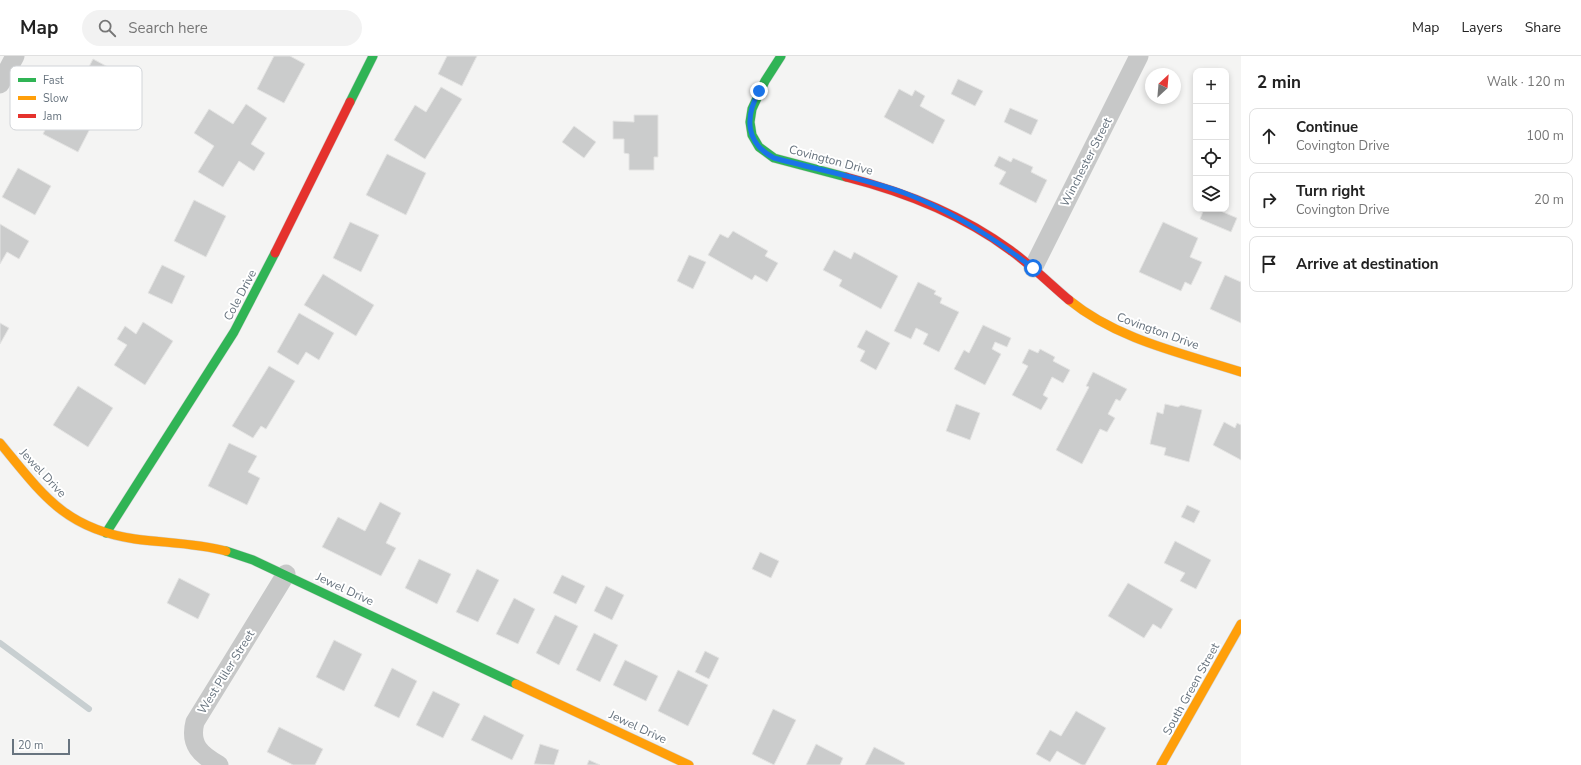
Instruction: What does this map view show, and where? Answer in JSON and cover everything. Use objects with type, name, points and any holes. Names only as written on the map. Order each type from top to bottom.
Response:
[{"type":"street","points":[[0,84],[15,56]]},
{"type":"street","name":"Cole Drive","points":[[106,533],[234,332],[373,56]]},
{"type":"street","name":"Covington Drive","points":[[781,56],[759,91],[750,111],[749,123],[751,132],[756,144],[764,152],[774,158],[888,188],[926,202],[968,223],[991,237],[1033,268],[1073,303],[1106,325],[1142,341],[1241,372]]},
{"type":"street","name":"Winchester Street","points":[[1033,268],[1140,56]]},
{"type":"street","name":"Jewel Drive","points":[[0,444],[39,488],[61,510],[85,525],[106,533],[128,538],[224,550],[253,560],[286,574],[689,765]]},
{"type":"street","name":"West Pliler Street","points":[[219,765],[200,752],[195,744],[193,735],[195,722],[286,574]]},
{"type":"street","name":"South Green Street","points":[[1161,765],[1241,624]]},
{"type":"building","points":[[274,56],[290,56],[305,64],[284,103],[257,89]]},
{"type":"building","points":[[447,56],[477,56],[462,86],[438,74]]},
{"type":"building","points":[[93,59],[106,66],[89,66]]},
{"type":"building","points":[[958,79],[983,91],[975,106],[951,94]]},
{"type":"building","points":[[441,87],[462,99],[425,159],[394,140],[415,105],[426,112]]},
{"type":"building","points":[[899,89],[912,96],[915,90],[925,96],[920,106],[945,120],[933,144],[884,117]]},
{"type":"building","points":[[246,104],[267,118],[251,144],[265,153],[254,171],[239,161],[223,187],[198,172],[214,146],[194,133],[209,109],[233,124]]},
{"type":"building","points":[[1010,108],[1038,120],[1031,135],[1004,122]]},
{"type":"building","points":[[634,115],[658,115],[658,157],[654,157],[654,170],[629,170],[629,154],[624,153],[624,139],[613,139],[613,121],[634,122]]},
{"type":"building","points":[[574,126],[596,142],[584,158],[562,142]]},
{"type":"building","points":[[45,130],[89,130],[78,152],[43,134]]},
{"type":"building","points":[[387,154],[426,173],[406,215],[366,195]]},
{"type":"building","points":[[999,156],[1011,162],[1013,158],[1033,167],[1031,172],[1047,180],[1036,203],[999,184],[1006,172],[994,166]]},
{"type":"building","points":[[18,168],[51,186],[35,215],[2,197]]},
{"type":"building","points":[[194,200],[226,216],[206,257],[174,241]]},
{"type":"building","points":[[1203,212],[1223,212],[1237,218],[1231,232],[1200,219]]},
{"type":"building","points":[[350,222],[379,235],[361,272],[333,258]]},
{"type":"building","points":[[1163,222],[1198,238],[1190,257],[1202,262],[1191,285],[1185,282],[1181,291],[1139,272]]},
{"type":"building","points":[[0,224],[29,241],[19,259],[7,252],[0,264]]},
{"type":"building","points":[[733,231],[768,251],[765,256],[778,263],[767,282],[755,275],[752,280],[708,255],[720,234],[728,238]]},
{"type":"building","points":[[834,250],[851,259],[854,252],[898,276],[881,309],[839,286],[842,280],[823,270]]},
{"type":"building","points":[[689,255],[706,262],[693,289],[677,281]]},
{"type":"building","points":[[162,265],[185,276],[172,304],[148,293]]},
{"type":"building","points":[[323,274],[374,305],[356,336],[304,305]]},
{"type":"building","points":[[1225,275],[1241,282],[1241,323],[1210,309]]},
{"type":"building","points":[[918,282],[936,291],[934,294],[942,298],[940,303],[959,312],[939,352],[923,344],[928,334],[916,328],[911,339],[894,331]]},
{"type":"building","points":[[299,313],[334,333],[319,360],[306,352],[298,365],[277,352]]},
{"type":"building","points":[[143,322],[173,341],[145,385],[114,365],[127,345],[117,339],[125,326],[136,334]]},
{"type":"building","points":[[0,323],[9,328],[0,344]]},
{"type":"building","points":[[983,325],[1011,338],[1007,347],[995,342],[992,349],[1001,354],[985,385],[954,369],[964,350],[969,353]]},
{"type":"building","points":[[866,330],[890,343],[876,370],[860,361],[865,351],[857,347]]},
{"type":"building","points":[[1029,349],[1038,353],[1040,349],[1055,357],[1053,361],[1070,370],[1063,383],[1052,377],[1043,395],[1048,398],[1041,410],[1012,395],[1028,366],[1022,363]]},
{"type":"building","points":[[269,366],[295,381],[266,429],[261,426],[253,438],[232,426]]},
{"type":"building","points":[[1093,372],[1127,389],[1120,401],[1116,399],[1108,414],[1115,418],[1107,432],[1100,429],[1082,464],[1056,450],[1089,387],[1086,386]]},
{"type":"building","points":[[78,386],[113,408],[88,447],[53,425]]},
{"type":"building","points":[[956,404],[980,413],[970,440],[946,431]]},
{"type":"building","points":[[1165,404],[1178,407],[1181,405],[1202,410],[1189,462],[1164,455],[1166,448],[1150,444],[1157,412],[1163,414]]},
{"type":"building","points":[[1224,422],[1235,428],[1237,423],[1241,425],[1241,460],[1213,445]]},
{"type":"building","points":[[229,443],[257,456],[248,472],[260,478],[247,505],[208,486]]},
{"type":"building","points":[[380,502],[401,513],[386,543],[396,548],[381,576],[322,547],[338,517],[365,531]]},
{"type":"building","points":[[1187,505],[1200,511],[1194,523],[1181,517]]},
{"type":"building","points":[[1175,541],[1211,560],[1196,589],[1180,581],[1185,573],[1164,563]]},
{"type":"building","points":[[760,552],[779,561],[771,578],[752,569]]},
{"type":"building","points":[[419,559],[451,574],[437,604],[405,588]]},
{"type":"building","points":[[477,569],[499,580],[478,622],[456,612]]},
{"type":"building","points":[[562,575],[585,586],[576,604],[553,593]]},
{"type":"building","points":[[179,578],[210,594],[198,619],[167,603]]},
{"type":"building","points":[[1128,583],[1173,609],[1161,629],[1153,624],[1144,638],[1108,616]]},
{"type":"building","points":[[606,586],[624,595],[612,620],[594,611]]},
{"type":"building","points":[[514,598],[535,609],[518,644],[496,634]]},
{"type":"building","points":[[555,615],[578,626],[559,665],[536,653]]},
{"type":"building","points":[[594,633],[618,645],[600,682],[576,670]]},
{"type":"building","points":[[334,640],[362,654],[344,691],[316,677]]},
{"type":"building","points":[[705,651],[719,658],[709,679],[695,672]]},
{"type":"building","points":[[625,660],[658,676],[646,701],[613,685]]},
{"type":"building","points":[[392,668],[417,681],[399,718],[374,706]]},
{"type":"building","points":[[678,670],[708,685],[688,726],[658,711]]},
{"type":"building","points":[[433,691],[460,704],[443,738],[416,725]]},
{"type":"building","points":[[773,709],[796,720],[774,765],[752,754]]},
{"type":"building","points":[[1076,711],[1106,728],[1085,765],[1082,765],[1057,751],[1050,762],[1036,754],[1050,730],[1061,736]]},
{"type":"building","points":[[484,715],[524,735],[512,760],[471,740]]},
{"type":"building","points":[[279,727],[323,749],[315,765],[293,765],[267,752]]},
{"type":"building","points":[[540,744],[559,750],[554,765],[534,764]]},
{"type":"building","points":[[816,744],[843,758],[840,765],[806,765]]},
{"type":"building","points":[[874,747],[905,763],[904,765],[865,765]]},
{"type":"building","points":[[589,760],[600,765],[587,765]]},
{"type":"waterway","points":[[0,643],[89,709]]},
{"type":"traffic: fast","points":[[350,102],[373,56]]},
{"type":"traffic: fast","points":[[781,56],[765,81],[752,109],[750,122],[752,135],[759,147],[774,158],[846,177]]},
{"type":"traffic: fast","points":[[106,533],[234,332],[275,253]]},
{"type":"traffic: fast","points":[[226,551],[253,560],[516,684]]},
{"type":"traffic: slow","points":[[1069,300],[1088,314],[1129,335],[1151,344],[1241,372]]},
{"type":"traffic: slow","points":[[0,443],[43,493],[73,518],[90,527],[111,534],[135,539],[215,548],[226,551]]},
{"type":"traffic: slow","points":[[1161,765],[1241,624]]},
{"type":"traffic: slow","points":[[516,684],[689,765]]},
{"type":"traffic: jam","points":[[275,253],[350,102]]},
{"type":"traffic: jam","points":[[846,177],[911,197],[952,215],[972,226],[1018,256],[1069,300]]},
{"type":"route","points":[[759,91],[750,111],[749,123],[756,144],[764,152],[774,158],[864,181],[907,194],[926,202],[968,223],[991,237],[1033,268]]}]
